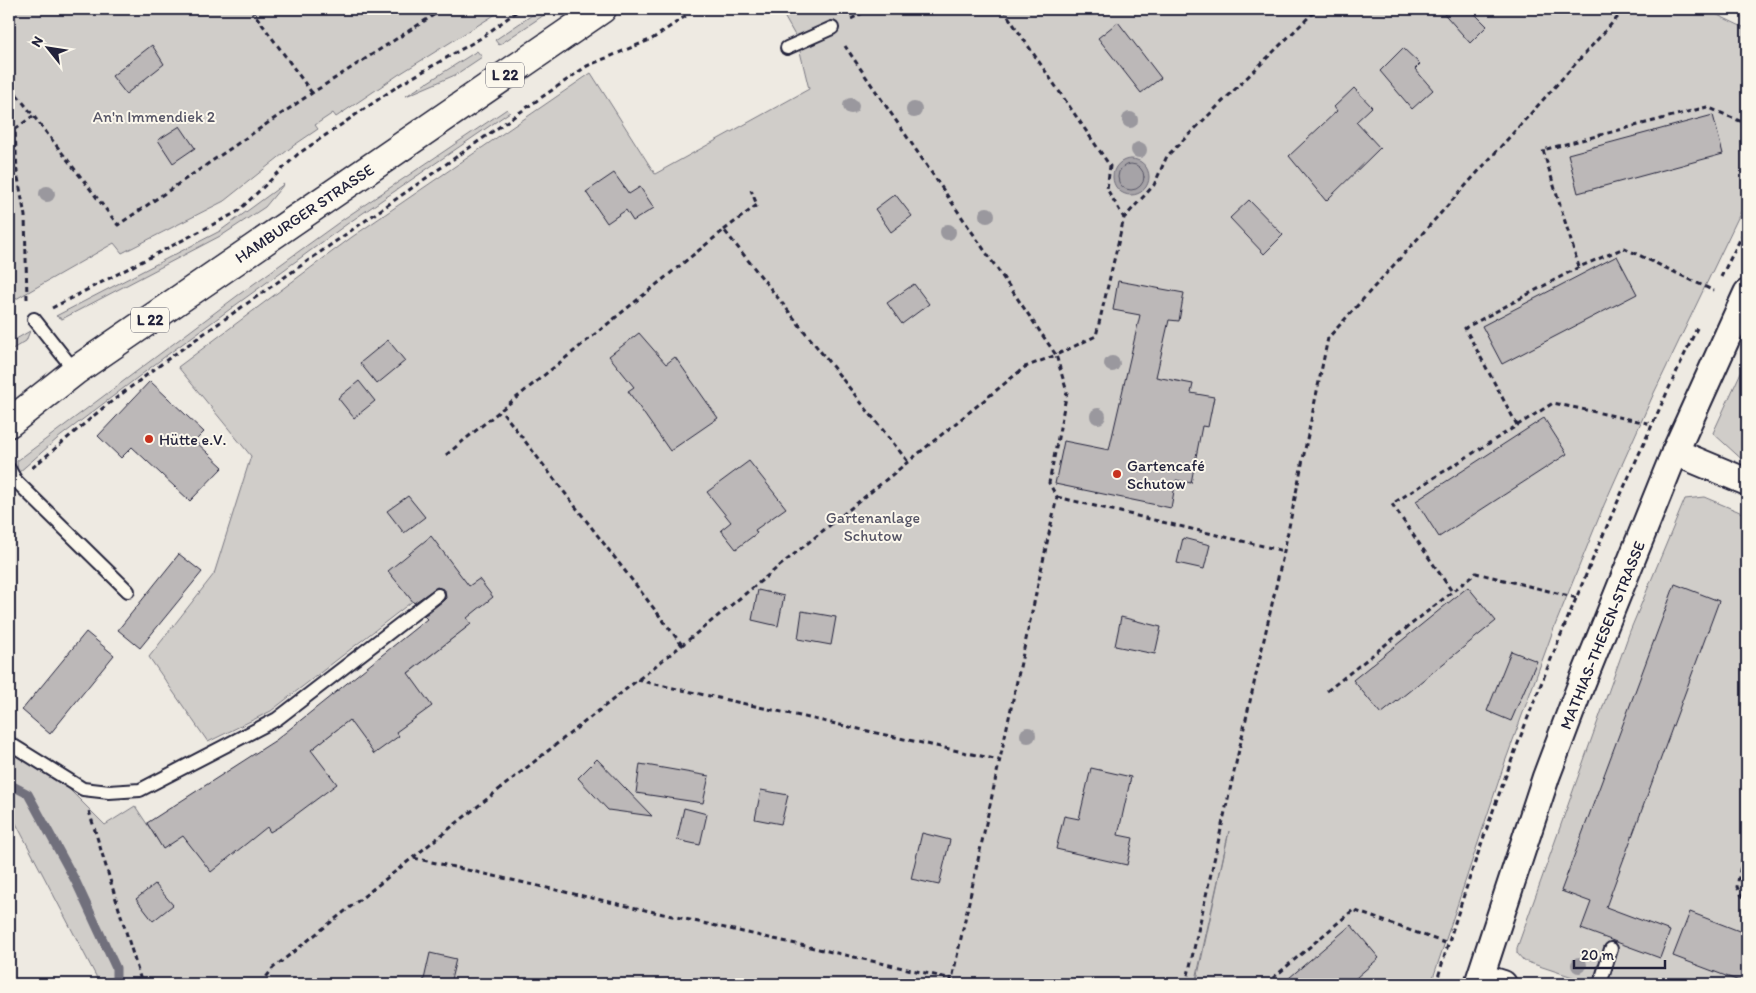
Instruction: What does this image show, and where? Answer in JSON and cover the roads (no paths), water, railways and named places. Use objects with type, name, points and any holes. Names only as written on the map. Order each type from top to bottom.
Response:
[{"type":"main road","name":"HAMBURGER STRASSE","points":[[9,423],[75,371],[602,9]]},
{"type":"street","name":"MATHIAS-THESEN-STRASSE","points":[[1487,982],[1546,777],[1578,690],[1675,452],[1747,293]]},
{"type":"street","points":[[1675,452],[1747,482]]},
{"type":"lane","points":[[787,48],[832,28]]},
{"type":"lane","points":[[34,319],[75,371]]},
{"type":"lane","points":[[9,469],[16,481],[128,591]]},
{"type":"lane","points":[[9,743],[83,789],[110,792],[140,790],[277,719],[438,595]]},
{"type":"lane","points":[[1600,984],[1611,948]]},
{"type":"water","points":[[1131,159],[1138,160],[1144,164],[1148,170],[1148,184],[1144,190],[1138,194],[1131,195],[1124,194],[1118,190],[1114,184],[1113,177],[1114,170],[1118,164],[1124,160]]},
{"type":"waterway","points":[[9,784],[28,794],[76,882],[116,968],[116,984]]},
{"type":"place","name":"Hütte e.V.","points":[[149,439]]},
{"type":"place","name":"Gartencafé Schutow","points":[[1117,474]]},
{"type":"park label","name":"An'n Immendiek 2","points":[[154,116]]},
{"type":"park label","name":"Gartenanlage Schutow","points":[[873,526]]}]
